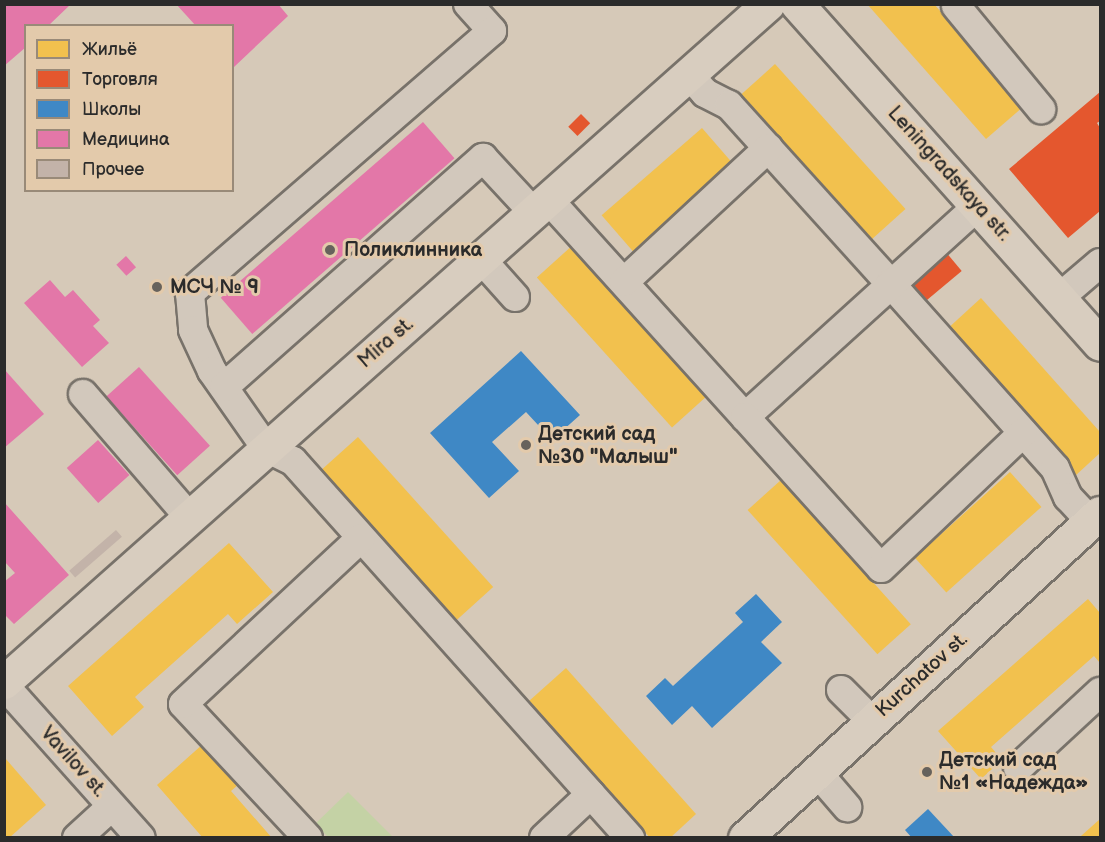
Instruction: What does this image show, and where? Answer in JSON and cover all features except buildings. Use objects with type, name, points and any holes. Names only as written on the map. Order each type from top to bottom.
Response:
[{"type":"main road","name":"Mira st.","points":[[4,684],[266,448],[768,4]]},
{"type":"main road","name":"Leningradskaya str.","points":[[797,4],[1101,344]]},
{"type":"main road","name":"Kurchatov st.","points":[[745,837],[1096,518]]},
{"type":"street","points":[[468,4],[492,31],[190,293],[193,330],[224,387],[266,448],[293,461],[630,837]]},
{"type":"street","points":[[956,5],[1041,109]]},
{"type":"street","points":[[689,75],[705,93],[729,105],[1055,468],[1068,497],[1096,518]]},
{"type":"street","points":[[624,282],[768,148]]},
{"type":"street","points":[[224,387],[476,151],[541,206],[624,282],[881,568],[1023,433]]},
{"type":"street","points":[[745,417],[890,283],[978,206]]},
{"type":"street","points":[[481,258],[515,297]]},
{"type":"street","points":[[1059,298],[1101,263]]},
{"type":"street","points":[[83,394],[189,517]]},
{"type":"street","points":[[308,837],[183,705],[361,538]]},
{"type":"street","name":"Vavilov st.","points":[[4,684],[141,837]]},
{"type":"street","points":[[841,690],[872,720]]},
{"type":"street","points":[[1018,768],[1101,692]]},
{"type":"street","points":[[816,771],[847,807]]},
{"type":"street","points":[[544,837],[591,794]]},
{"type":"street","points":[[77,837],[112,806]]},
{"type":"green space","points":[[348,792],[393,837],[328,837],[315,824]]},
{"type":"place","name":"Поликлинника","points":[[330,250]]},
{"type":"place","name":"МСЧ № 9","points":[[157,287]]},
{"type":"place","name":"Детский сад №30 \"Малыш\"","points":[[526,445]]},
{"type":"place","name":"Детский сад №1 «Надежда»","points":[[927,772]]}]
